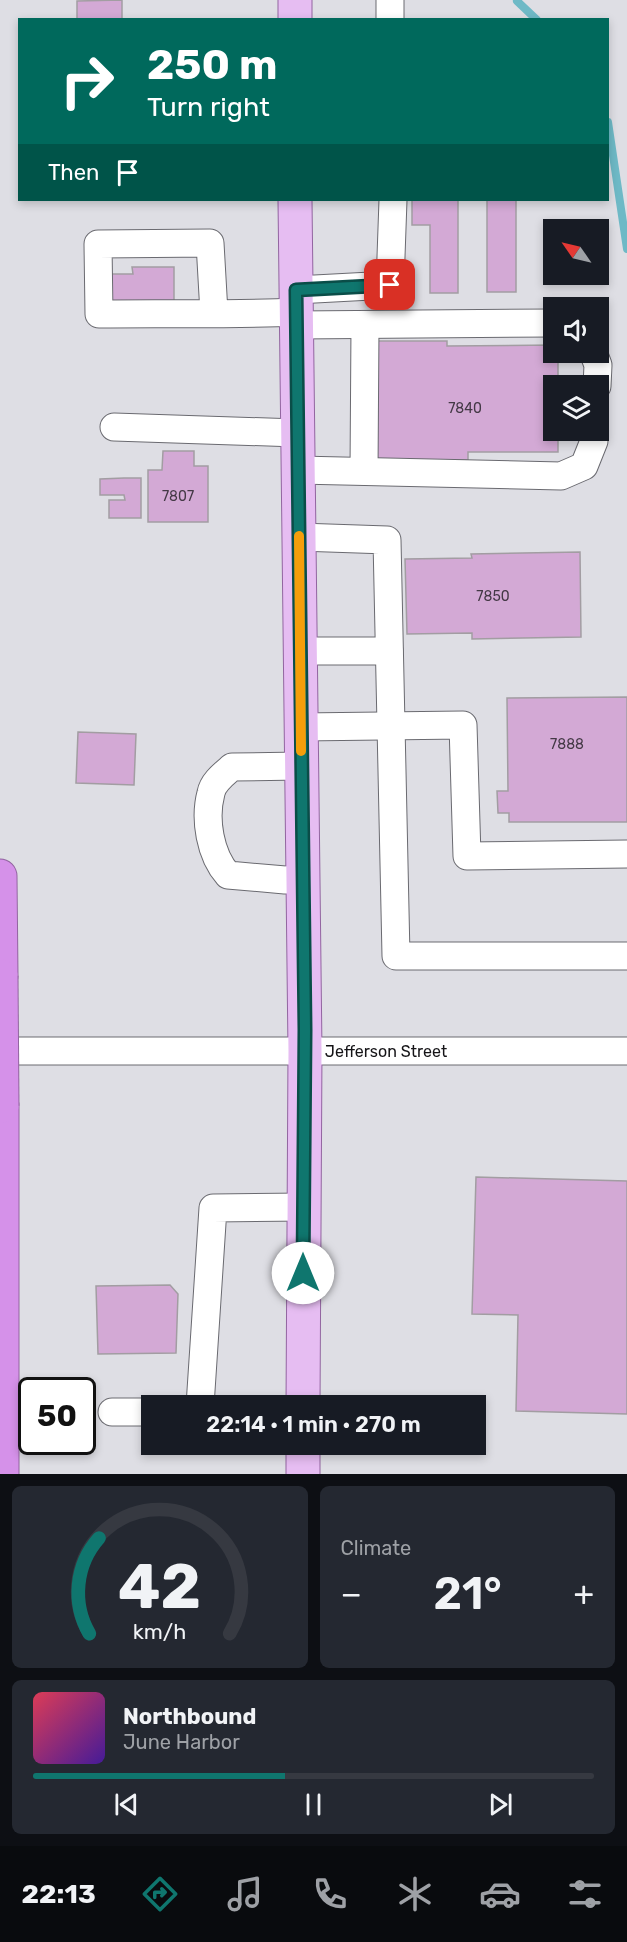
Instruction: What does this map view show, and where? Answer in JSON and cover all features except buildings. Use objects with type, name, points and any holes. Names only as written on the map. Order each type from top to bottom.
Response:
[{"type":"highway","points":[[0,876],[2,1474]]},
{"type":"main road","points":[[295,0],[295,18]]},
{"type":"main road","points":[[295,201],[305,1051],[303,1395]]},
{"type":"main road","points":[[303,1455],[303,1474]]},
{"type":"street","points":[[390,0],[390,18]]},
{"type":"street","points":[[214,313],[210,243],[99,243],[99,314],[214,313],[296,309],[390,285],[393,201]]},
{"type":"street","points":[[296,309],[365,326],[543,323]]},
{"type":"street","points":[[364,471],[365,326]]},
{"type":"street","points":[[114,427],[297,433]]},
{"type":"street","points":[[298,470],[561,476],[584,466],[594,441]]},
{"type":"street","points":[[299,537],[387,540],[396,956],[627,956]]},
{"type":"street","points":[[300,651],[389,651]]},
{"type":"street","points":[[301,727],[463,725],[466,856],[627,854]]},
{"type":"street","points":[[301,766],[232,767],[219,778],[211,791],[209,827],[214,853],[220,866],[228,875],[285,880],[302,879]]},
{"type":"street","name":"Jefferson Street","points":[[0,1051],[627,1051]]},
{"type":"street","points":[[201,1395],[213,1208],[304,1207]]},
{"type":"street","points":[[112,1412],[141,1412]]},
{"type":"waterway","points":[[517,1],[535,18]]},
{"type":"waterway","points":[[609,129],[627,249]]},
{"type":"slow traffic","points":[[299,536],[301,751]]},
{"type":"route","points":[[303,1273],[305,1030],[296,290],[390,285]]}]
